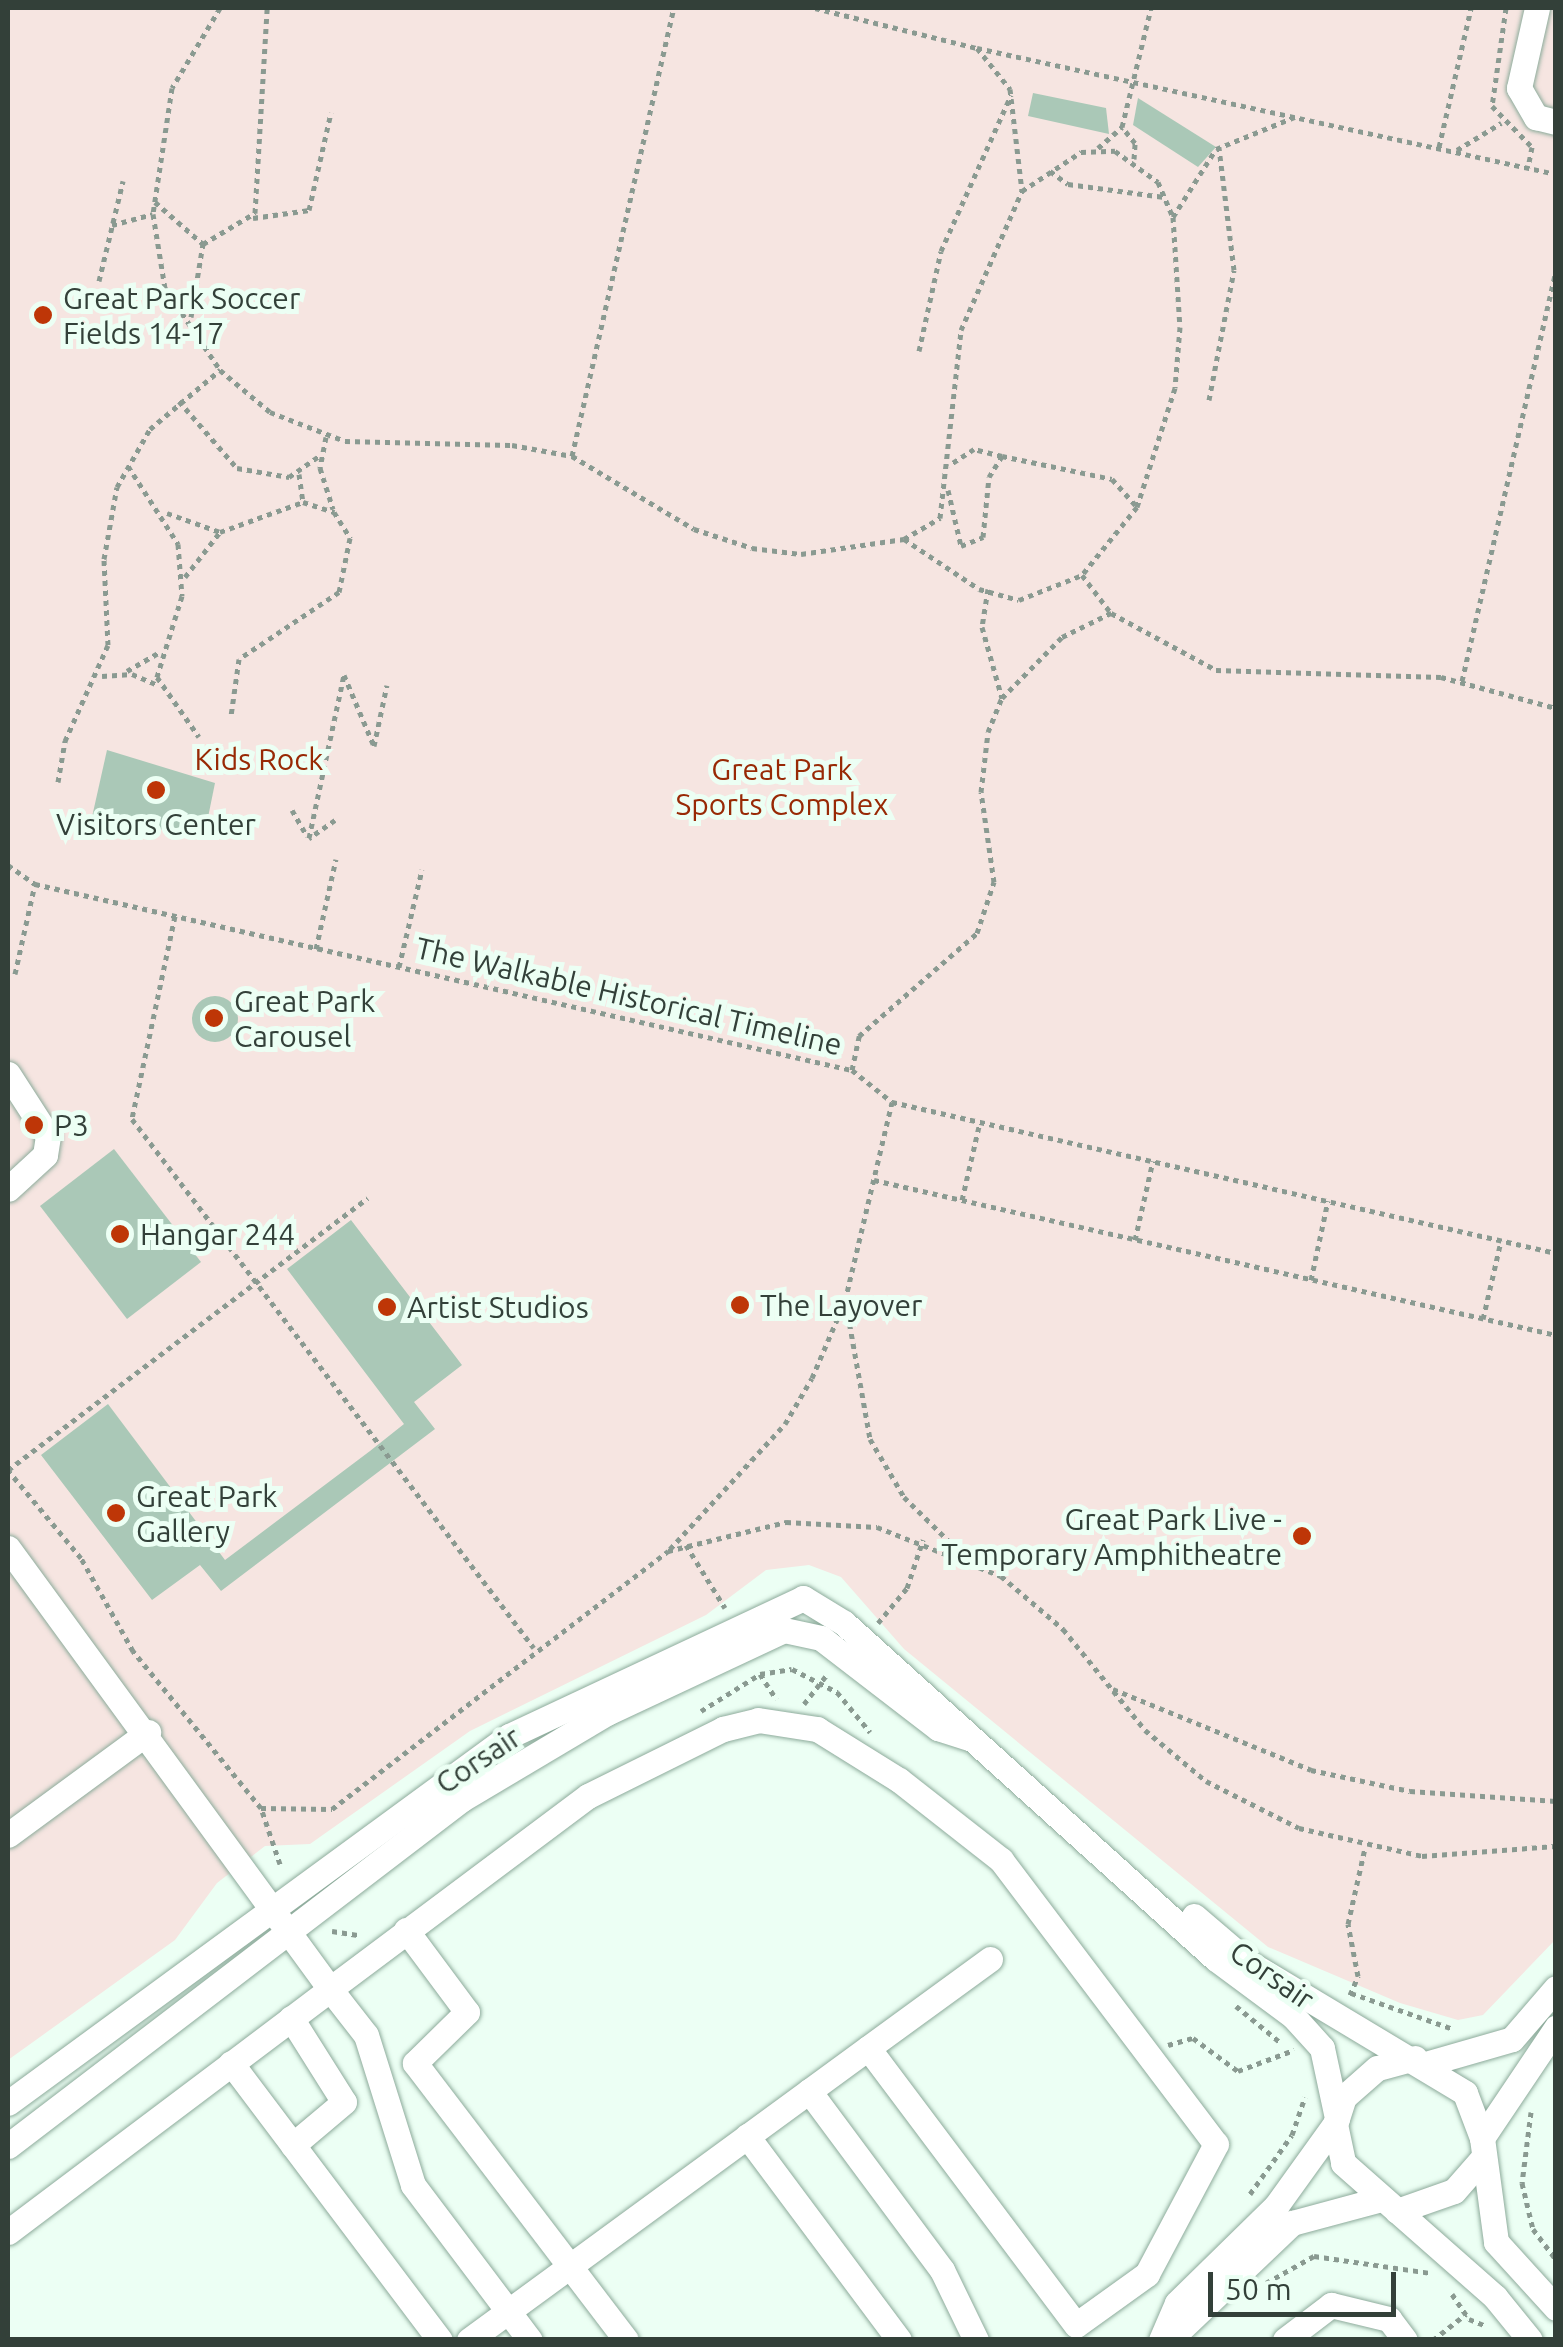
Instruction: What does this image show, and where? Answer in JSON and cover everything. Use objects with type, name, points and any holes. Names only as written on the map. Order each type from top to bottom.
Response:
[{"type":"street","points":[[1537,8],[1519,88],[1536,118],[1556,122]]},
{"type":"street","points":[[8,1074],[48,1136],[45,1155],[8,1188]]},
{"type":"street","points":[[8,1548],[148,1732],[366,2035],[407,2174],[530,2340]]},
{"type":"street","name":"Corsair","points":[[8,2104],[272,1903],[509,1736],[779,1602],[803,1598],[825,1609],[968,1738],[1137,1880],[1322,2048],[1336,2121]]},
{"type":"street","name":"Corsair","points":[[8,2146],[290,1926],[535,1754],[784,1630],[821,1638],[938,1728],[968,1738]]},
{"type":"street","points":[[8,2232],[406,1930],[648,1762],[758,1720],[818,1729],[1000,1860],[1160,2041],[1216,2144],[1147,2274],[1076,2325],[868,2048]]},
{"type":"street","points":[[8,1835],[148,1732]]},
{"type":"street","name":"Corsair","points":[[1137,1880],[1336,2019],[1422,2061]]},
{"type":"street","points":[[406,1930],[467,2012],[415,2063],[626,2340]]},
{"type":"street","points":[[469,2340],[990,1960]]},
{"type":"street","points":[[1161,2340],[1178,2303],[1276,2206],[1336,2121],[1358,2080],[1512,2040],[1556,1988]]},
{"type":"street","points":[[291,2018],[344,2102],[293,2145]]},
{"type":"street","points":[[1169,2340],[1292,2223],[1454,2191],[1556,2028]]},
{"type":"street","points":[[1422,2061],[1465,2093],[1482,2149],[1496,2242],[1556,2308]]},
{"type":"street","points":[[231,2063],[440,2340]]},
{"type":"street","points":[[809,2091],[942,2270],[976,2340]]},
{"type":"street","points":[[1336,2121],[1342,2163],[1530,2340]]},
{"type":"street","points":[[747,2136],[899,2340]]},
{"type":"street","points":[[1286,2340],[1332,2305],[1389,2319],[1405,2340]]},
{"type":"path","points":[[220,8],[172,88],[152,214],[166,288],[191,318],[220,370],[255,403],[326,436],[572,456],[694,529],[752,548],[801,554],[904,538],[940,518],[948,487],[948,385],[961,330],[1022,190],[1012,94],[977,48]]},
{"type":"path","points":[[251,218],[263,162],[267,8]]},
{"type":"path","points":[[572,456],[674,8]]},
{"type":"path","points":[[815,8],[977,48],[1134,79],[1556,174]]},
{"type":"path","points":[[1022,190],[1050,171],[1098,148],[1122,127],[1151,8]]},
{"type":"path","points":[[1439,148],[1471,8]]},
{"type":"path","points":[[919,351],[942,251],[1012,94]]},
{"type":"path","points":[[203,244],[251,218],[309,210],[331,112]]},
{"type":"path","points":[[1173,217],[1219,148],[1300,116]]},
{"type":"path","points":[[1454,151],[1501,123]]},
{"type":"path","points":[[1122,127],[1135,142],[1134,159]]},
{"type":"path","points":[[904,538],[988,590],[1019,600],[1082,575],[1137,507],[1175,388],[1173,217],[1164,197],[1134,159],[1098,148]]},
{"type":"path","points":[[1208,400],[1234,270],[1219,148]]},
{"type":"path","points":[[1050,171],[1068,184],[1164,197]]},
{"type":"path","points":[[99,281],[123,182]]},
{"type":"path","points":[[155,202],[203,244]]},
{"type":"path","points":[[112,225],[152,214]]},
{"type":"path","points":[[191,318],[203,244]]},
{"type":"path","points":[[1462,682],[1556,272]]},
{"type":"path","points":[[58,782],[65,741],[101,676],[107,527],[127,465],[178,400],[220,370]]},
{"type":"path","points":[[178,400],[236,468],[299,474],[320,455],[326,436]]},
{"type":"path","points":[[949,466],[974,449],[1112,479],[1137,507]]},
{"type":"path","points":[[231,716],[231,677],[248,648],[316,614],[348,577],[352,551],[334,512],[320,455]]},
{"type":"path","points":[[948,487],[961,546],[983,537],[990,476],[1002,456]]},
{"type":"path","points":[[127,465],[164,512],[185,576]]},
{"type":"path","points":[[299,474],[303,502]]},
{"type":"path","points":[[160,686],[160,652],[185,576],[220,532],[303,502],[334,512]]},
{"type":"path","points":[[164,512],[220,532]]},
{"type":"path","points":[[1082,575],[1111,613],[1216,670],[1462,682],[1556,708]]},
{"type":"path","points":[[988,590],[982,626],[1002,698]]},
{"type":"path","points":[[852,1070],[860,1036],[960,957],[984,918],[994,882],[982,754],[1002,698],[1040,650],[1111,613]]},
{"type":"path","points":[[101,676],[124,672],[160,652]]},
{"type":"path","points":[[124,672],[160,686],[199,736]]},
{"type":"path","points":[[309,838],[344,675],[374,746],[387,685]]},
{"type":"path","points":[[292,810],[309,838]]},
{"type":"path","points":[[309,838],[336,820]]},
{"type":"path","points":[[316,948],[336,859]]},
{"type":"path","points":[[8,865],[34,884],[15,974]]},
{"type":"path","points":[[399,967],[422,870]]},
{"type":"path","name":"The Walkable Historical Timeline","points":[[34,884],[852,1070],[892,1102],[1556,1253]]},
{"type":"path","points":[[175,916],[132,1118],[534,1648]]},
{"type":"path","points":[[261,1808],[290,1815],[340,1804],[534,1648],[668,1551],[785,1424],[846,1301],[892,1102]]},
{"type":"path","points":[[962,1200],[980,1122]]},
{"type":"path","points":[[1136,1240],[1152,1161]]},
{"type":"path","points":[[874,1180],[1556,1336]]},
{"type":"path","points":[[280,1864],[261,1808],[133,1651],[81,1558],[8,1470],[368,1198]]},
{"type":"path","points":[[1311,1280],[1328,1201]]},
{"type":"path","points":[[1483,1319],[1501,1241]]},
{"type":"path","points":[[846,1301],[870,1439],[904,1497],[964,1556],[1034,1602],[1109,1688],[1206,1780],[1299,1828],[1365,1848],[1482,1856],[1556,1846]]},
{"type":"path","points":[[668,1551],[786,1522],[877,1526],[964,1556]]},
{"type":"path","points":[[874,1626],[897,1606],[923,1540]]},
{"type":"path","points":[[686,1546],[725,1607]]},
{"type":"path","points":[[683,1721],[760,1674],[792,1669],[820,1681],[865,1714],[880,1740]]},
{"type":"path","points":[[760,1674],[778,1701]]},
{"type":"path","points":[[803,1704],[820,1681]]},
{"type":"path","points":[[1109,1688],[1311,1770],[1410,1791],[1556,1801]]},
{"type":"path","points":[[1344,2004],[1352,1994],[1357,1963],[1348,1924],[1365,1848]]},
{"type":"path","points":[[331,1930],[346,1938],[374,1924]]},
{"type":"path","points":[[1352,1994],[1468,2031]]},
{"type":"path","points":[[1160,2041],[1193,2038],[1238,2071],[1302,2046]]},
{"type":"path","points":[[1160,2041],[1179,2054]]},
{"type":"path","points":[[1291,2052],[1296,2061]]},
{"type":"path","points":[[1243,2202],[1302,2117],[1303,2082]]},
{"type":"path","points":[[1537,2096],[1522,2183],[1533,2229],[1556,2259]]},
{"type":"path","points":[[1308,2259],[1432,2274],[1467,2317],[1432,2340]]},
{"type":"green space","name":"Great Park Sports Complex","points":[[8,8],[1555,8],[1555,1940],[1483,2015],[1458,2020],[1400,2003],[1268,1947],[904,1649],[841,1577],[809,1565],[766,1570],[706,1615],[470,1731],[310,1844],[265,1846],[217,1883],[175,1940],[8,2060]]},
{"type":"building","points":[[1033,93],[1106,108],[1109,134],[1028,116]]},
{"type":"building","points":[[1138,98],[1216,147],[1198,167],[1133,125]]},
{"type":"building","name":"Visitors Center","points":[[107,750],[215,783],[204,837],[92,817]]},
{"type":"building","points":[[215,996],[231,1003],[238,1019],[231,1035],[215,1042],[199,1035],[192,1019],[199,1003]]},
{"type":"building","name":"Hangar 244","points":[[114,1149],[201,1262],[127,1319],[40,1206]]},
{"type":"building","points":[[351,1220],[462,1365],[414,1402],[435,1429],[221,1591],[200,1565],[152,1600],[41,1455],[108,1404],[225,1560],[370,1451],[404,1424],[287,1269]]},
{"type":"place","name":"Great Park Soccer Fields 14-17","points":[[43,315]]},
{"type":"place","name":"Visitors Center","points":[[156,790]]},
{"type":"place","name":"Great Park Carousel","points":[[214,1018]]},
{"type":"place","name":"P3","points":[[34,1125]]},
{"type":"place","name":"Hangar 244","points":[[120,1234]]},
{"type":"place","name":"The Layover","points":[[740,1305]]},
{"type":"place","name":"Artist Studios","points":[[387,1307]]},
{"type":"place","name":"Great Park Gallery","points":[[116,1513]]},
{"type":"place","name":"Great Park Live - Temporary Amphitheatre","points":[[1302,1536]]},
{"type":"park label","name":"Kids Rock","points":[[259,759]]}]
